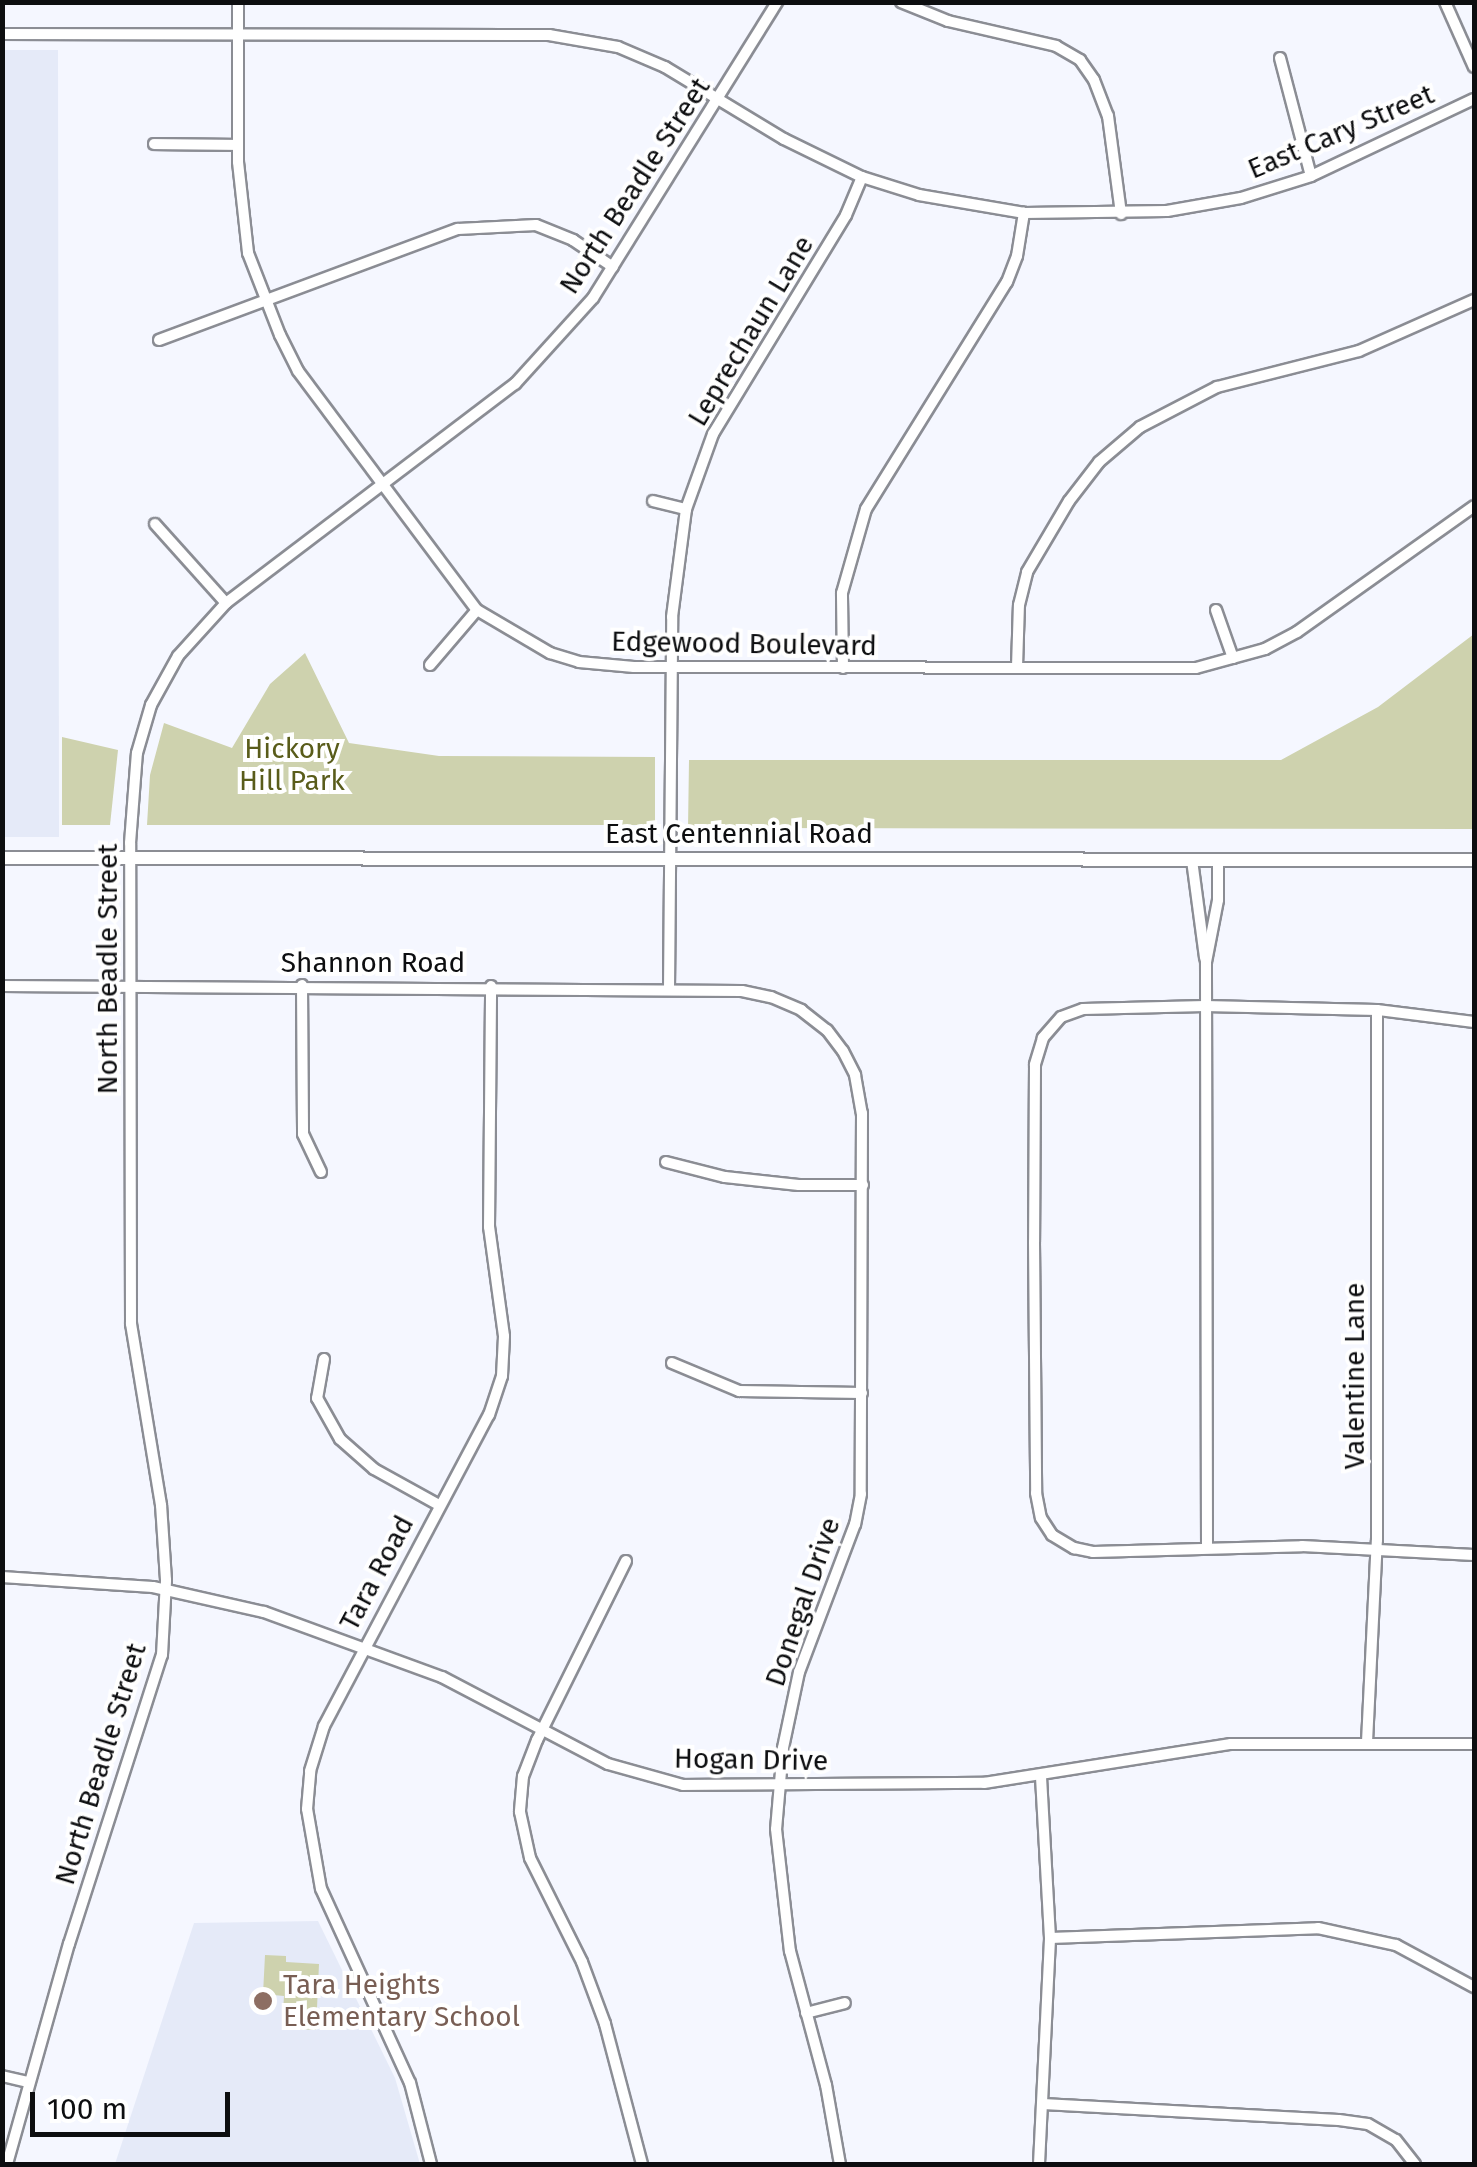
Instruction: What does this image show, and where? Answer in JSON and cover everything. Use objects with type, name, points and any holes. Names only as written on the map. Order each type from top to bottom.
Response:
[{"type":"street","name":"Edgewood Boulevard","points":[[238,2],[238,145],[248,253],[266,301],[298,371],[476,610],[526,643],[579,662],[672,668],[1196,668],[1265,649],[1297,632],[1474,506]]},
{"type":"street","name":"North Beadle Street","points":[[7,2164],[27,2082],[162,1655],[166,1590],[161,1504],[131,1324],[130,860],[138,753],[151,705],[178,656],[226,603],[516,384],[593,298],[777,2]]},
{"type":"street","points":[[900,2],[948,21],[1056,46],[1080,60],[1094,80],[1108,116],[1122,214]]},
{"type":"street","points":[[1444,2],[1474,68]]},
{"type":"street","name":"East Cary Street","points":[[2,34],[550,35],[618,47],[718,98],[784,139],[862,176],[919,194],[1024,213],[1122,214],[1242,198],[1311,176],[1474,99]]},
{"type":"street","points":[[1280,58],[1311,176]]},
{"type":"street","points":[[154,144],[238,145]]},
{"type":"street","name":"Leprechaun Lane","points":[[670,990],[672,668],[676,561],[686,508],[714,434],[836,231],[862,176]]},
{"type":"street","points":[[843,668],[842,592],[866,509],[1007,282],[1018,256],[1024,213]]},
{"type":"street","points":[[160,340],[458,229],[536,224],[572,240],[614,267]]},
{"type":"street","points":[[1016,667],[1019,604],[1027,572],[1069,502],[1099,462],[1140,426],[1217,388],[1358,351],[1474,300]]},
{"type":"street","points":[[652,500],[686,508]]},
{"type":"street","points":[[155,524],[226,603]]},
{"type":"street","points":[[430,665],[476,610]]},
{"type":"street","points":[[1216,610],[1232,658]]},
{"type":"street","name":"East Centennial Road","points":[[2,858],[1474,860]]},
{"type":"street","points":[[1192,860],[1206,962],[1207,1547]]},
{"type":"street","points":[[1206,962],[1218,900],[1218,861]]},
{"type":"street","points":[[302,985],[303,1134],[321,1172]]},
{"type":"street","name":"Shannon Road","points":[[2,986],[491,986],[742,991]]},
{"type":"street","name":"Tara Road","points":[[431,2164],[410,2083],[321,1889],[308,1831],[308,1790],[319,1736],[438,1504],[489,1414],[502,1376],[504,1336],[489,1228],[491,986]]},
{"type":"street","name":"Donegal Drive","points":[[742,991],[771,997],[800,1010],[827,1030],[855,1075],[862,1112],[861,1494],[855,1524],[800,1672],[779,1784],[779,1880],[840,2164]]},
{"type":"street","points":[[1474,1022],[1377,1010],[1205,1006],[1083,1009],[1061,1018],[1044,1038],[1035,1065],[1034,1242],[1036,1492],[1041,1518],[1058,1539],[1094,1552],[1207,1547],[1377,1549],[1474,1556]]},
{"type":"street","name":"Valentine Lane","points":[[1368,1742],[1377,1549],[1377,1010]]},
{"type":"street","points":[[666,1162],[762,1181],[862,1186]]},
{"type":"street","points":[[324,1359],[317,1398],[340,1439],[374,1469],[438,1504]]},
{"type":"street","points":[[672,1363],[739,1391],[862,1393]]},
{"type":"street","points":[[626,1561],[542,1730],[521,1789],[523,1836],[582,1962],[605,2024],[642,2164]]},
{"type":"street","name":"Hogan Drive","points":[[2,1577],[166,1590],[264,1612],[442,1677],[542,1730],[650,1779],[683,1785],[935,1784],[1041,1777],[1231,1744],[1474,1744]]},
{"type":"street","points":[[1039,2164],[1050,1938],[1041,1777]]},
{"type":"street","points":[[1050,1938],[1318,1928],[1396,1945],[1474,1987]]},
{"type":"street","points":[[806,2012],[845,2003]]},
{"type":"street","points":[[2,2076],[27,2082]]},
{"type":"street","points":[[1043,2104],[1368,2124],[1396,2140],[1415,2164]]},
{"type":"shaded area","points":[[3,50],[58,50],[59,837],[3,837]]},
{"type":"shaded area","name":"Tara Heights Elementary School","points":[[318,1921],[395,2078],[420,2164],[115,2164],[194,1923]]},
{"type":"green space","points":[[1474,634],[1474,829],[688,828],[689,760],[1281,760],[1378,707]]},
{"type":"green space","name":"Hickory Hill Park","points":[[305,653],[349,743],[439,756],[655,757],[655,825],[147,825],[150,775],[164,723],[232,748],[270,684]]},
{"type":"green space","points":[[62,737],[118,750],[110,825],[62,825]]},
{"type":"green space","points":[[265,1955],[286,1956],[286,1962],[319,1964],[316,2030],[282,2028],[284,1996],[263,1994]]},
{"type":"place","name":"Tara Heights Elementary School","points":[[263,2001]]}]
